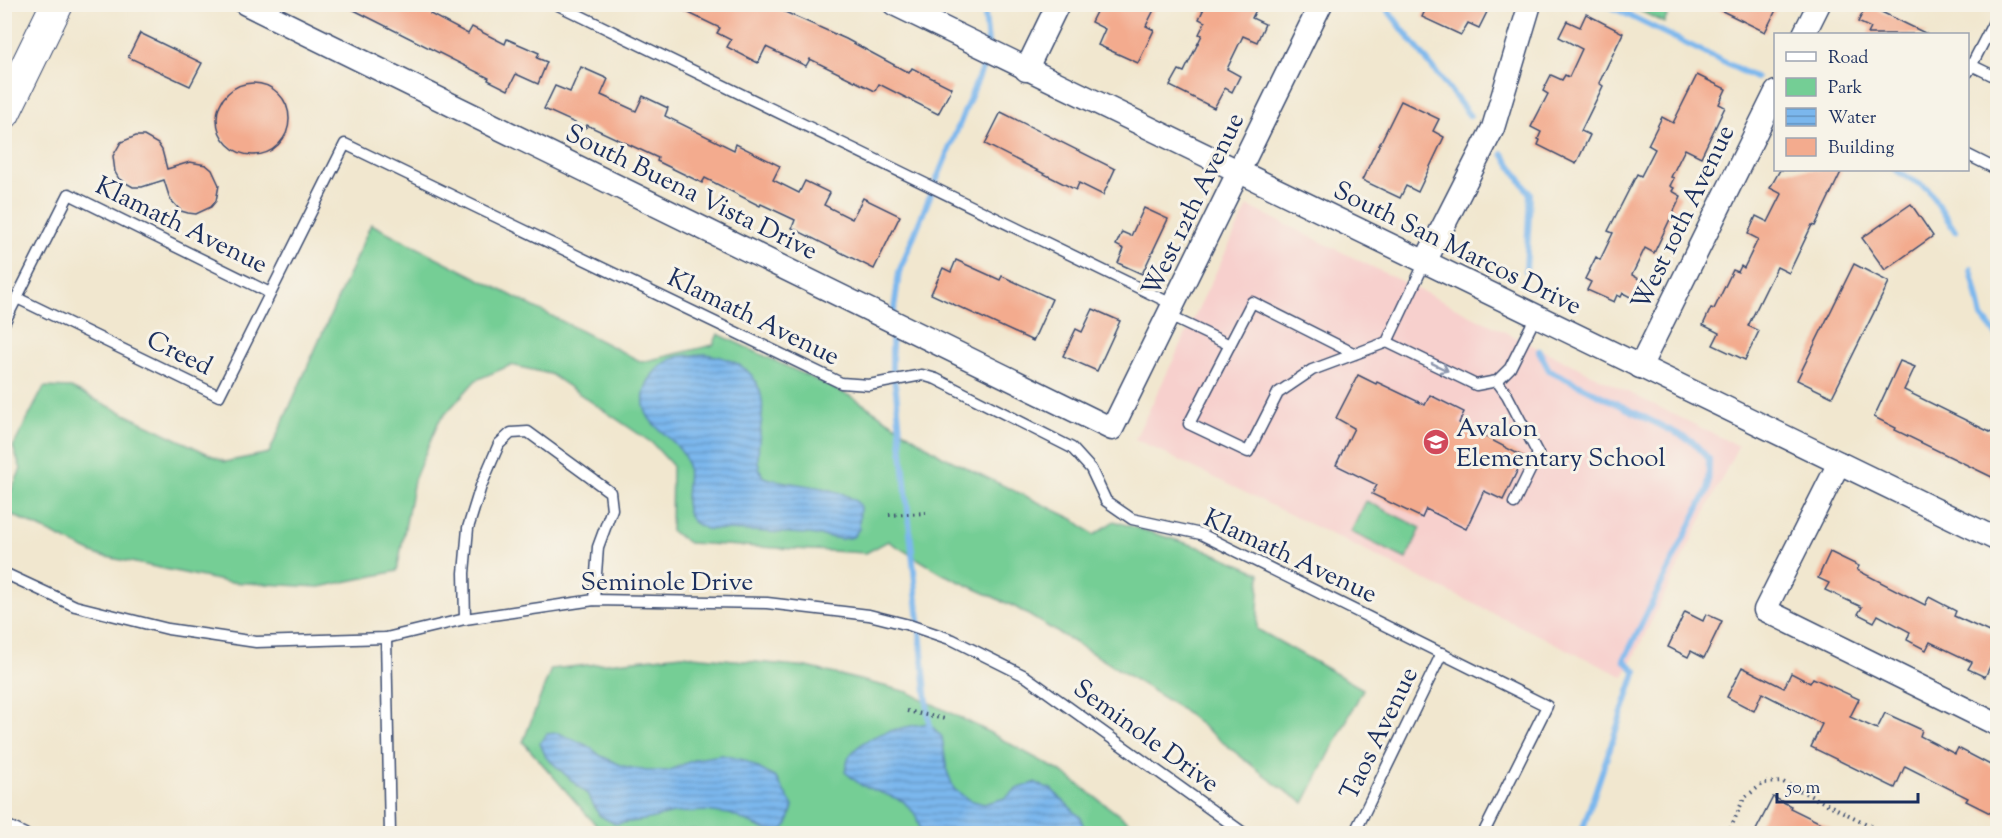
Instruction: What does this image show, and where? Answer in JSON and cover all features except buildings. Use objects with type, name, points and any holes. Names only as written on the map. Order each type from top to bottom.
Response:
[{"type":"street","points":[[4,113],[57,4]]},
{"type":"street","name":"South Buena Vista Drive","points":[[246,4],[1113,429]]},
{"type":"street","name":"South San Marcos Drive","points":[[894,4],[1998,540]]},
{"type":"street","points":[[1026,70],[1058,4]]},
{"type":"street","name":"West 12th Avenue","points":[[1113,429],[1322,4]]},
{"type":"street","points":[[1425,262],[1493,128],[1530,4]]},
{"type":"street","points":[[1804,33],[1819,4]]},
{"type":"street","name":"West 10th Avenue","points":[[1640,367],[1774,96]]},
{"type":"street","points":[[1839,463],[1765,610],[1998,726]]},
{"type":"lane","points":[[556,4],[1171,310],[1230,345]]},
{"type":"lane","points":[[1998,14],[1969,69],[1998,78]]},
{"type":"lane","name":"Klamath Avenue","points":[[4,323],[69,194],[270,293],[345,144],[841,383],[869,385],[922,375],[936,379],[1072,448],[1091,469],[1106,501],[1132,519],[1201,534],[1547,706],[1483,834]]},
{"type":"lane","points":[[1969,156],[1998,170]]},
{"type":"lane","points":[[1355,354],[1252,302],[1190,424],[1248,452],[1278,393],[1312,370],[1388,342],[1425,262]]},
{"type":"lane","name":"Creed","points":[[17,298],[219,396],[270,293]]},
{"type":"lane","points":[[1388,342],[1476,385],[1497,381],[1510,368],[1536,316]]},
{"type":"lane","points":[[1497,381],[1507,395],[1538,454],[1514,503]]},
{"type":"lane","points":[[465,619],[464,573],[468,528],[481,486],[499,444],[511,433],[528,432],[610,492],[612,509],[598,548],[594,600]]},
{"type":"lane","name":"Seminole Drive","points":[[4,573],[75,606],[168,629],[256,642],[386,638],[465,619],[594,600],[766,603],[869,615],[937,634],[1025,676],[1245,834]]},
{"type":"lane","points":[[386,638],[390,834]]},
{"type":"lane","name":"Taos Avenue","points":[[1354,834],[1442,653]]},
{"type":"lane","points":[[4,824],[25,834]]},
{"type":"path","points":[[889,515],[926,513]]},
{"type":"path","points":[[907,711],[945,719]]},
{"type":"path","points":[[1728,834],[1744,798],[1764,783],[1783,782],[1887,834]]},
{"type":"shaded area","name":"Avalon Elementary School","points":[[1248,206],[1738,446],[1624,677],[1135,439]]},
{"type":"green space","points":[[1629,5],[1672,5],[1664,23]]},
{"type":"green space","points":[[371,224],[642,362],[713,345],[718,334],[854,398],[942,456],[1073,519],[1094,535],[1114,521],[1199,547],[1260,573],[1257,629],[1363,689],[1304,803],[1278,786],[1177,706],[1015,607],[943,574],[888,541],[866,553],[689,543],[671,531],[672,465],[652,443],[550,374],[511,365],[476,380],[439,421],[414,480],[397,571],[320,587],[227,582],[97,555],[6,512],[10,493],[21,469],[13,447],[44,387],[71,388],[225,462],[269,453]]},
{"type":"green space","points":[[1366,501],[1421,528],[1406,559],[1351,532]]},
{"type":"green space","points":[[682,655],[807,667],[908,692],[983,729],[1063,773],[1143,833],[709,834],[693,830],[652,834],[603,833],[523,742],[551,669]]},
{"type":"water","points":[[706,354],[735,362],[743,367],[750,373],[760,389],[763,410],[758,459],[763,477],[827,489],[851,498],[860,505],[859,529],[853,537],[841,539],[810,534],[706,529],[692,521],[686,504],[687,463],[677,446],[646,413],[644,393],[653,375],[668,361],[681,356]]},
{"type":"water","points":[[929,723],[942,737],[947,771],[954,789],[969,800],[984,804],[1005,798],[1017,789],[1034,783],[1051,789],[1081,818],[1085,833],[921,833],[916,815],[903,801],[861,785],[845,772],[850,756],[867,740],[908,726]]},
{"type":"water","points":[[558,733],[588,746],[601,756],[623,766],[646,771],[668,771],[696,759],[722,755],[744,760],[776,778],[793,806],[788,824],[781,832],[768,831],[730,814],[705,811],[674,813],[615,824],[599,815],[588,795],[546,757],[540,743],[547,734]]},
{"type":"waterway","points":[[984,4],[988,44]]},
{"type":"waterway","points":[[1383,4],[1470,116]]},
{"type":"waterway","points":[[1606,4],[1756,78]]},
{"type":"waterway","points":[[893,317],[899,272],[988,54]]},
{"type":"waterway","points":[[1503,154],[1530,194],[1526,271]]},
{"type":"waterway","points":[[1897,171],[1928,189],[1955,231]]},
{"type":"waterway","points":[[1971,269],[1982,317],[1998,337]]},
{"type":"waterway","points":[[892,327],[892,368],[930,732]]},
{"type":"waterway","points":[[1539,351],[1549,370],[1692,441],[1709,459],[1708,489],[1624,660],[1636,671],[1581,834]]},
{"type":"place","name":"Avalon Elementary School","points":[[1436,442]]}]
